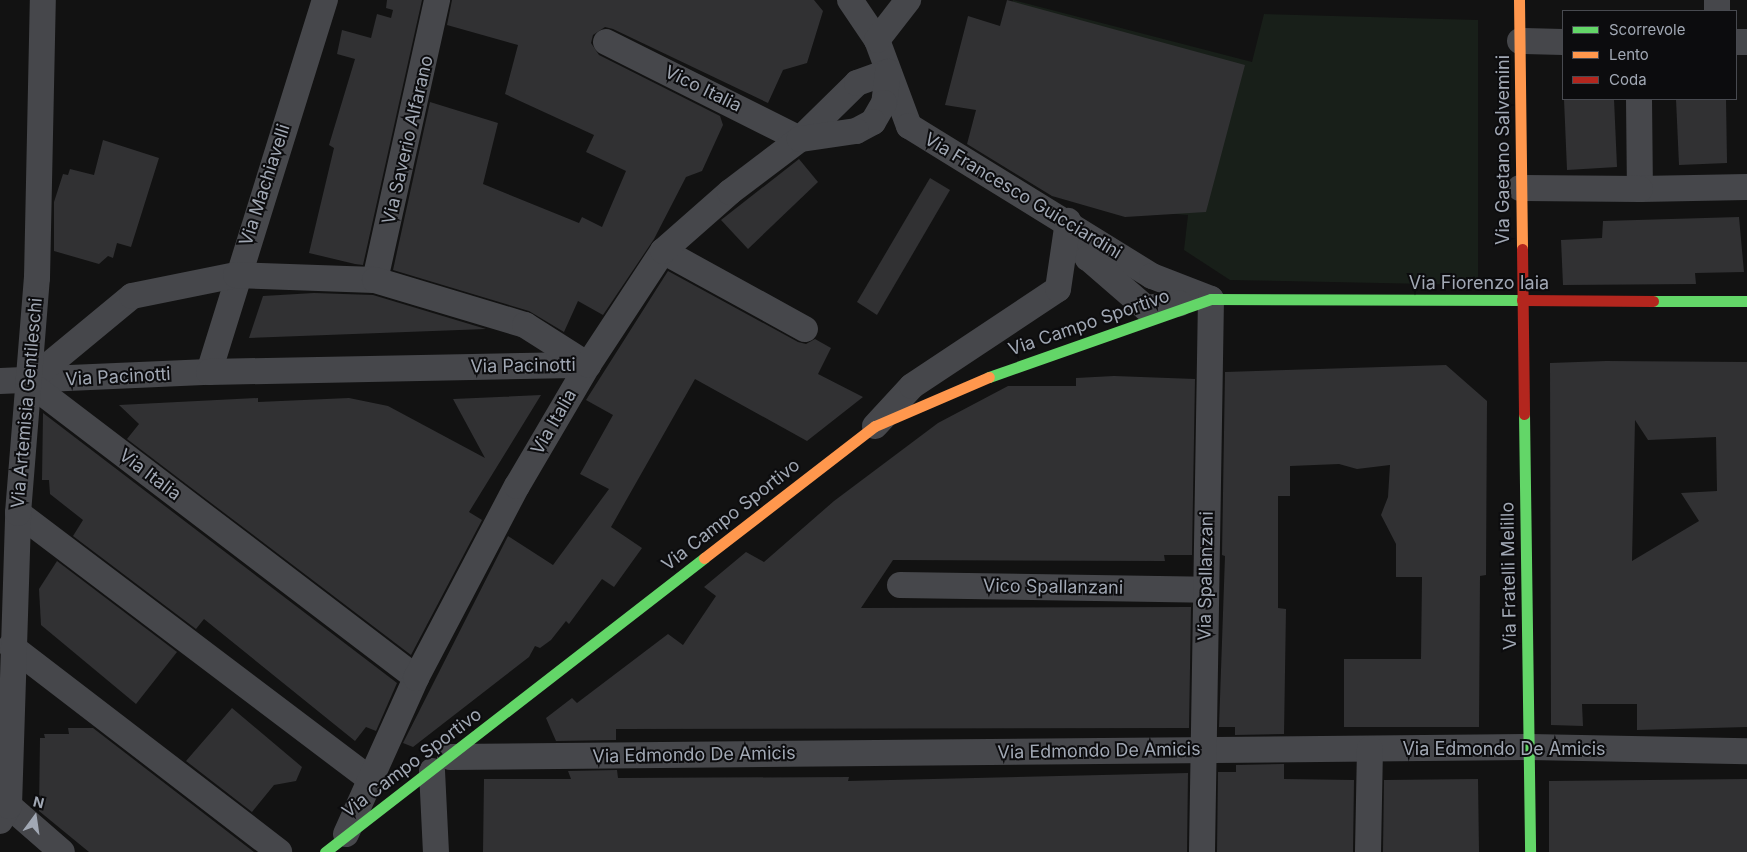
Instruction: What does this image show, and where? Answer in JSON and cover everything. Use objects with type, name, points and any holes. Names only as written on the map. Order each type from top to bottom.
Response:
[{"type":"street","name":"Via Artemisia Gentileschi","points":[[3,808],[18,513],[37,278],[43,0]]},
{"type":"street","name":"Via Machiavelli","points":[[209,372],[236,275],[325,0]]},
{"type":"street","name":"Via Saverio Alfarano","points":[[375,280],[437,0]]},
{"type":"street","name":"Via Francesco Guicciardini","points":[[850,0],[877,40],[909,126],[976,170],[1068,221],[1152,276],[1211,300]]},
{"type":"street","points":[[877,40],[908,0]]},
{"type":"street","name":"Via Gaetano Salvemini","points":[[1520,0],[1521,300]]},
{"type":"street","name":"Vico Italia","points":[[606,42],[800,139]]},
{"type":"street","points":[[1520,42],[1562,42]]},
{"type":"street","name":"Via Italia","points":[[346,834],[416,678],[517,486],[588,365],[663,251],[730,192],[800,139],[857,83],[888,72],[884,102],[873,122],[856,131],[800,139]]},
{"type":"street","points":[[1639,100],[1640,189]]},
{"type":"street","points":[[1520,188],[1640,189],[1747,187]]},
{"type":"street","points":[[875,426],[912,386],[1058,289],[1068,221]]},
{"type":"street","points":[[663,251],[805,329]]},
{"type":"street","name":"Via Pacinotti","points":[[28,382],[132,296],[236,275],[375,280],[525,325],[588,365]]},
{"type":"street","name":"Via Fiorenzo Iaia","points":[[1211,300],[1747,301]]},
{"type":"street","name":"Via Campo Sportivo","points":[[325,852],[875,426],[1025,362],[1211,300]]},
{"type":"street","name":"Via Spallanzani","points":[[1202,852],[1211,300]]},
{"type":"street","name":"Via Fratelli Melillo","points":[[1521,300],[1530,747],[1530,852]]},
{"type":"street","name":"Via Pacinotti","points":[[28,382],[209,372],[588,365]]},
{"type":"street","points":[[0,381],[28,382]]},
{"type":"street","name":"Via Italia","points":[[28,382],[416,678]]},
{"type":"street","points":[[18,513],[371,780]]},
{"type":"street","name":"Vico Spallanzani","points":[[900,585],[1206,590]]},
{"type":"street","points":[[11,646],[279,852]]},
{"type":"street","name":"Via Edmondo De Amicis","points":[[441,764],[1204,750],[1530,747],[1747,750]]},
{"type":"street","points":[[1368,852],[1370,749]]},
{"type":"street","points":[[436,852],[441,764]]},
{"type":"street","points":[[3,808],[62,852]]},
{"type":"shaded area","points":[[1013,0],[1252,62],[1264,14],[1478,20],[1478,285],[1230,280],[1184,250],[1188,215],[1101,208],[972,147]]},
{"type":"building","points":[[387,0],[422,0],[363,265],[309,253],[334,148],[329,145],[355,59],[337,54],[342,30],[371,38],[377,14],[391,18],[393,10],[386,8]]},
{"type":"building","points":[[452,0],[814,0],[823,11],[807,63],[783,70],[768,103],[613,29],[605,27],[593,35],[591,43],[599,55],[720,116],[723,125],[702,171],[686,177],[654,239],[603,315],[578,301],[564,332],[529,311],[393,270],[430,102],[498,123],[483,184],[579,223],[582,217],[602,227],[626,171],[586,152],[594,135],[505,94],[518,45],[447,25]]},
{"type":"building","points":[[1007,0],[1245,65],[1206,212],[1125,217],[1052,196],[967,144],[976,110],[945,105],[968,16],[1000,26]]},
{"type":"building","points":[[1564,100],[1614,100],[1617,167],[1567,170]]},
{"type":"building","points":[[1676,100],[1726,100],[1727,163],[1679,165]]},
{"type":"building","points":[[103,140],[159,158],[131,247],[117,243],[113,258],[108,256],[99,264],[54,251],[54,202],[63,174],[68,175],[70,169],[94,175]]},
{"type":"building","points":[[799,159],[818,182],[748,249],[721,220]]},
{"type":"building","points":[[930,178],[950,190],[877,315],[857,302]]},
{"type":"building","points":[[1739,217],[1744,272],[1695,273],[1696,284],[1563,285],[1561,240],[1602,238],[1603,221]]},
{"type":"building","points":[[668,271],[798,342],[806,344],[815,339],[831,348],[818,374],[863,397],[807,441],[695,379],[611,527],[642,548],[614,587],[602,579],[569,624],[566,621],[551,640],[540,648],[535,646],[529,657],[413,747],[403,743],[508,536],[553,565],[609,489],[580,474],[613,415],[586,400]]},
{"type":"building","points":[[314,293],[373,295],[486,329],[249,338],[263,296]]},
{"type":"building","points":[[1606,361],[1747,362],[1747,727],[1637,730],[1637,704],[1582,704],[1583,726],[1551,725],[1550,363]],"holes":[[[1635,420],[1648,440],[1716,437],[1717,491],[1681,493],[1699,521],[1632,561]]]},
{"type":"building","points":[[1446,365],[1487,401],[1486,575],[1480,576],[1479,727],[1344,727],[1344,659],[1421,659],[1422,577],[1396,577],[1396,544],[1381,515],[1388,497],[1390,465],[1357,469],[1339,464],[1290,466],[1290,496],[1278,496],[1278,608],[1286,609],[1284,734],[1235,735],[1235,727],[1219,727],[1225,556],[1222,555],[1225,372]]},
{"type":"building","points":[[1114,376],[1195,379],[1192,555],[1164,555],[1165,561],[893,560],[861,608],[1191,607],[1189,728],[616,729],[616,740],[556,741],[546,718],[572,698],[577,703],[668,634],[683,645],[716,596],[704,587],[746,552],[764,562],[834,501],[938,423],[1008,386],[1076,386],[1076,378]]},
{"type":"building","points":[[541,395],[469,512],[482,520],[411,655],[127,439],[139,424],[119,405],[258,398],[258,402],[349,398],[388,406],[485,458],[453,399]]},
{"type":"building","points":[[43,413],[397,683],[376,731],[366,727],[355,741],[204,619],[196,629],[73,536],[83,520],[50,494],[49,480],[42,480]]},
{"type":"building","points":[[57,561],[177,652],[136,704],[41,625],[39,589]]},
{"type":"building","points":[[232,708],[302,767],[296,781],[274,785],[252,812],[186,761]]},
{"type":"building","points":[[68,728],[93,728],[254,852],[89,852],[39,811],[40,738],[45,738],[44,734],[69,734]]},
{"type":"building","points":[[1284,764],[1284,779],[1354,780],[1353,852],[1217,852],[1218,772],[1236,772],[1236,765]]},
{"type":"building","points":[[617,770],[618,778],[849,777],[848,781],[1188,773],[1187,852],[483,852],[484,779],[571,779],[568,771]]},
{"type":"building","points":[[1478,779],[1479,852],[1383,852],[1384,780]]},
{"type":"building","points":[[1747,779],[1747,852],[1549,852],[1549,781]]},
{"type":"traffic: fast","points":[[989,377],[1211,299],[1522,300]]},
{"type":"traffic: fast","points":[[1653,301],[1747,301]]},
{"type":"traffic: fast","points":[[1524,414],[1530,852]]},
{"type":"traffic: fast","points":[[325,852],[704,558]]},
{"type":"traffic: slow","points":[[1519,0],[1522,249]]},
{"type":"traffic: slow","points":[[704,558],[875,426],[989,377]]},
{"type":"traffic: jam","points":[[1522,249],[1524,414]]},
{"type":"traffic: jam","points":[[1522,300],[1653,301]]}]
